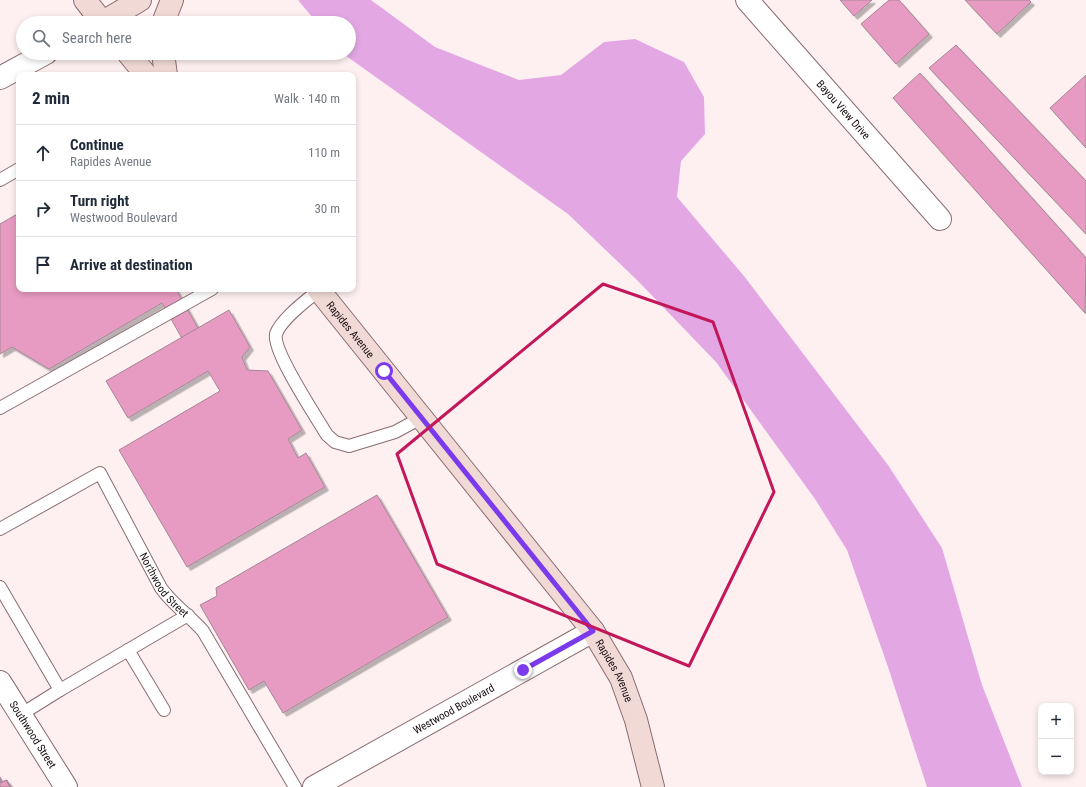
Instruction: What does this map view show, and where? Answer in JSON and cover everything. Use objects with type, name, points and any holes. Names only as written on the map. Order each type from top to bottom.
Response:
[{"type":"main road","points":[[85,0],[97,16]]},
{"type":"main road","points":[[114,16],[140,0]]},
{"type":"main road","points":[[166,16],[172,0]]},
{"type":"main road","points":[[134,60],[144,72]]},
{"type":"main road","points":[[164,60],[166,72]]},
{"type":"main road","name":"Rapides Avenue","points":[[321,292],[593,631],[621,678],[636,720],[653,787]]},
{"type":"street","name":"Bayou View Drive","points":[[747,0],[940,219]]},
{"type":"street","points":[[0,78],[33,60]]},
{"type":"street","name":"Westwood Boulevard","points":[[314,787],[593,631]]},
{"type":"street","name":"Southwood Street","points":[[0,682],[66,787]]},
{"type":"lane","points":[[0,180],[16,171]]},
{"type":"lane","points":[[0,408],[207,292]]},
{"type":"lane","points":[[316,292],[283,324],[277,333],[276,341],[286,365],[327,436],[334,442],[349,446],[395,432],[422,418]]},
{"type":"lane","name":"Northwood Street","points":[[0,529],[100,473],[161,588],[169,600],[188,615],[203,631],[295,787]]},
{"type":"lane","points":[[1,590],[60,690]]},
{"type":"lane","points":[[20,715],[188,615]]},
{"type":"lane","points":[[128,650],[164,710]]},
{"type":"highlighted area","points":[[603,284],[713,322],[774,492],[689,666],[437,564],[397,454]]},
{"type":"shaded area","points":[[298,0],[371,0],[435,47],[519,80],[561,75],[604,42],[635,39],[684,62],[704,97],[705,134],[681,161],[677,197],[744,276],[888,465],[942,548],[982,685],[1022,787],[927,787],[888,667],[847,550],[815,499],[716,362],[638,281],[568,214],[352,60],[356,60],[356,16],[311,16]]},
{"type":"building","points":[[840,0],[872,0],[854,16]]},
{"type":"building","points":[[889,0],[899,0],[929,34],[896,64],[861,24]]},
{"type":"building","points":[[965,0],[1029,0],[1031,2],[997,34]]},
{"type":"building","points":[[956,45],[1086,181],[1086,234],[929,68]]},
{"type":"building","points":[[920,73],[1086,258],[1085,313],[893,98]]},
{"type":"building","points":[[1086,75],[1086,148],[1050,108]]},
{"type":"building","points":[[16,215],[16,292],[178,292],[198,328],[184,342],[162,303],[49,369],[12,347],[0,354],[0,224]]},
{"type":"building","points":[[229,310],[250,347],[242,357],[247,370],[268,371],[302,430],[288,439],[298,458],[306,453],[325,487],[187,567],[119,450],[220,391],[208,371],[128,418],[106,381]]},
{"type":"building","points":[[377,495],[448,617],[283,713],[264,681],[249,690],[200,605],[217,596],[216,588]]},
{"type":"building","points":[[0,777],[3,782],[7,780],[11,787],[0,787]]},
{"type":"building","points":[[0,780],[2,783],[6,781],[10,787],[0,787]]},
{"type":"building","points":[[6,780],[10,787],[0,787],[0,782],[1,783]]},
{"type":"route","points":[[384,371],[593,631],[523,670]]}]
